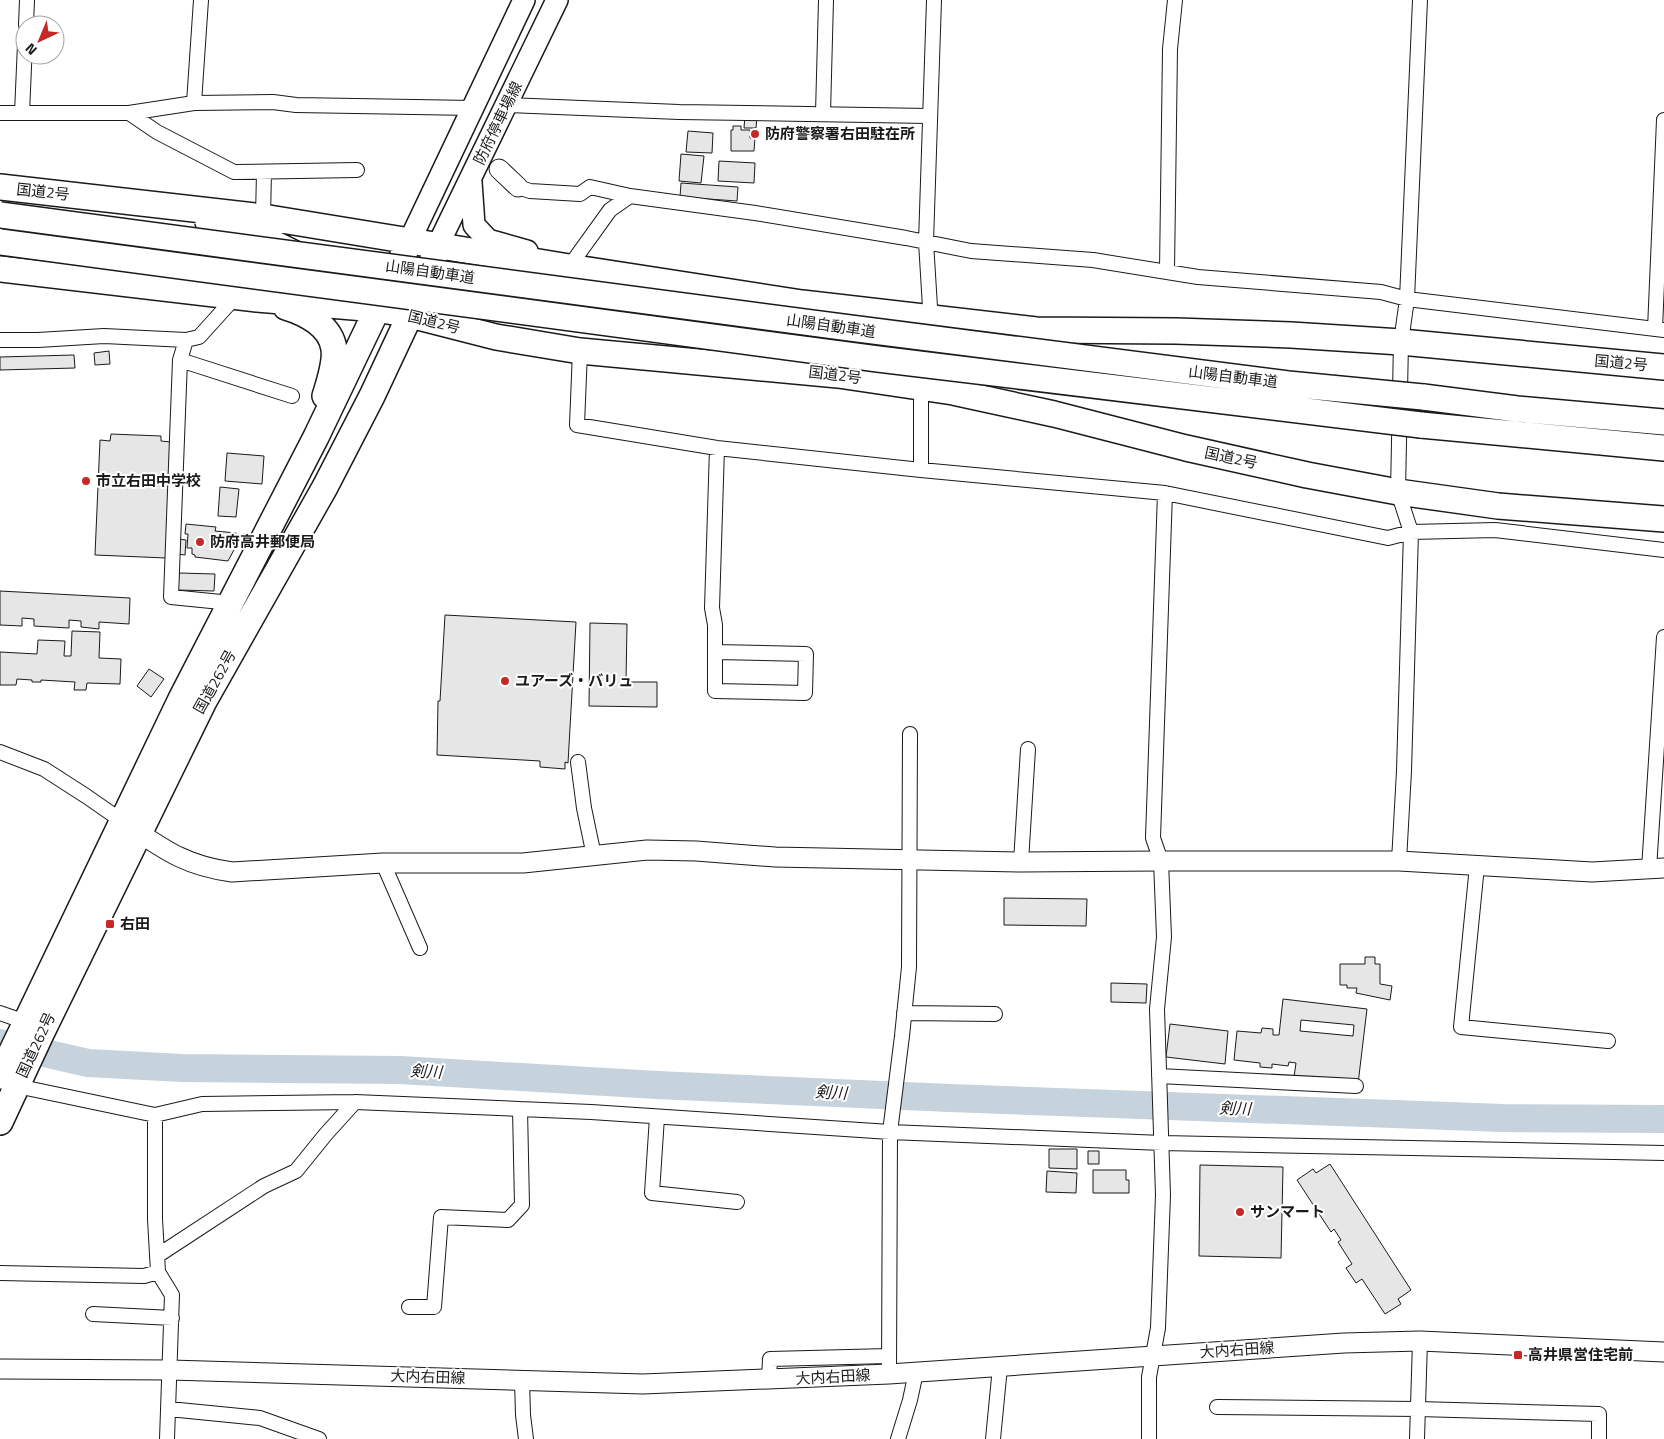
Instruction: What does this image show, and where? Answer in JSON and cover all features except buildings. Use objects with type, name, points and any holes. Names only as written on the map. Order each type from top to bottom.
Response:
[{"type":"highway","name":"国道2号","points":[[0,187],[263,217],[802,303],[1036,330],[1176,331],[1292,335],[1400,342],[1664,367]]},
{"type":"highway","points":[[150,204],[265,239],[334,273],[364,297],[375,310],[382,322],[392,354]]},
{"type":"highway","name":"山陽自動車道","points":[[0,215],[870,331],[1288,384],[1423,397],[1517,409],[1664,422]]},
{"type":"highway","name":"国道262号","points":[[130,827],[181,699],[316,437],[410,240]]},
{"type":"highway","name":"山陽自動車道","points":[[0,242],[878,360],[1421,425],[1664,448]]},
{"type":"highway","name":"国道262号","points":[[0,1122],[8,1079],[30,1028],[130,827],[325,488],[392,354],[438,246]]},
{"type":"highway","name":"国道2号","points":[[0,269],[375,310],[410,315],[496,337],[580,351],[838,375],[953,392],[1054,414],[1186,448],[1307,475],[1398,492],[1498,506],[1664,519]]},
{"type":"highway","points":[[247,297],[299,311],[313,319],[326,331],[334,349],[331,378],[319,413],[316,437]]},
{"type":"main road","name":"防府停車場線","points":[[410,240],[524,0]]},
{"type":"main road","name":"防府停車場線","points":[[438,246],[483,170],[507,105],[558,0]]},
{"type":"main road","points":[[518,187],[483,170],[474,225],[488,240],[529,251],[558,265]]},
{"type":"main road","points":[[130,827],[187,862],[210,869],[232,872],[383,863],[523,863],[646,850],[696,851],[775,857],[908,860],[1020,862],[1399,861],[1592,872],[1657,869]]},
{"type":"main road","name":"大内右田線","points":[[0,1368],[170,1370],[643,1384],[769,1380],[888,1365],[916,1372],[1344,1343],[1420,1341],[1664,1352]]},
{"type":"street","points":[[26,15],[27,0]]},
{"type":"street","points":[[194,103],[201,0]]},
{"type":"street","points":[[823,113],[826,0]]},
{"type":"street","points":[[930,307],[926,242],[934,0]]},
{"type":"street","points":[[1168,271],[1170,49],[1175,0]]},
{"type":"street","points":[[1399,861],[1404,771],[1411,532],[1398,492],[1400,342],[1407,299],[1420,0]]},
{"type":"street","points":[[22,113],[24,65]]},
{"type":"street","points":[[0,113],[129,113],[194,103],[273,102],[296,105],[473,108]]},
{"type":"street","points":[[507,105],[678,112],[930,116]]},
{"type":"street","points":[[129,113],[157,132],[234,172],[358,170]]},
{"type":"street","points":[[518,187],[530,191],[580,194],[590,187],[630,196],[756,213],[971,251],[1093,260],[1198,276],[1381,292],[1407,299],[1660,329],[1664,120]]},
{"type":"street","points":[[263,217],[264,172]]},
{"type":"street","points":[[558,265],[610,210],[630,196]]},
{"type":"street","points":[[0,340],[104,336],[186,340],[199,337],[247,297]]},
{"type":"street","points":[[186,340],[180,360],[171,597],[232,603]]},
{"type":"street","points":[[580,351],[577,425],[717,448],[920,470],[1165,493],[1388,538],[1411,532],[1495,530],[1664,550]]},
{"type":"street","points":[[180,360],[292,396]]},
{"type":"street","points":[[920,470],[921,400]]},
{"type":"street","points":[[716,652],[806,654],[805,693],[714,691],[716,652],[712,608],[717,448]]},
{"type":"street","points":[[1149,1439],[1150,1377],[1158,1328],[1163,1195],[1157,1009],[1164,937],[1161,861],[1153,838],[1165,493]]},
{"type":"street","points":[[1657,869],[1664,637]]},
{"type":"street","points":[[888,1365],[890,1132],[909,968],[910,734]]},
{"type":"street","points":[[1020,862],[1028,749]]},
{"type":"street","points":[[0,752],[44,769],[130,827]]},
{"type":"street","points":[[578,762],[584,808],[594,856]]},
{"type":"street","points":[[383,863],[420,948]]},
{"type":"street","points":[[1477,866],[1461,1027],[1608,1040]]},
{"type":"street","points":[[0,1013],[30,1028]]},
{"type":"street","points":[[904,1013],[995,1014]]},
{"type":"street","points":[[8,1079],[156,1115],[202,1104],[355,1102],[658,1116],[890,1132],[1664,1152]]},
{"type":"street","points":[[1160,1081],[1356,1086]]},
{"type":"street","points":[[157,1256],[264,1186],[296,1172],[326,1134],[355,1102]]},
{"type":"street","points":[[409,1307],[434,1307],[442,1217],[508,1220],[522,1205],[520,1109]]},
{"type":"street","points":[[156,1115],[155,1219],[158,1272],[172,1295],[167,1439]]},
{"type":"street","points":[[658,1116],[652,1193],[738,1202]]},
{"type":"street","points":[[0,1273],[144,1276],[158,1272]]},
{"type":"street","points":[[93,1314],[172,1318]]},
{"type":"street","points":[[1417,1439],[1420,1341]]},
{"type":"street","points":[[993,1439],[1000,1367]]},
{"type":"street","points":[[898,1439],[916,1372]]},
{"type":"street","points":[[522,1380],[526,1439]]},
{"type":"street","points":[[1217,1407],[1418,1408],[1599,1414],[1599,1439]]},
{"type":"street","points":[[169,1409],[260,1418],[320,1439]]},
{"type":"waterway","name":"剣川","points":[[0,1043],[88,1063],[182,1068],[400,1070],[657,1085],[950,1098],[1503,1118],[1664,1119]]},
{"type":"place","name":"防府警察署右田駐在所","points":[[755,134]]},
{"type":"place","name":"市立右田中学校","points":[[86,481]]},
{"type":"place","name":"防府高井郵便局","points":[[200,542]]},
{"type":"place","name":"ユアーズ・バリュ","points":[[505,681]]},
{"type":"place","name":"右田","points":[[110,924]]},
{"type":"place","name":"サンマート","points":[[1240,1212]]},
{"type":"place","name":"高井県営住宅前","points":[[1518,1355]]}]
